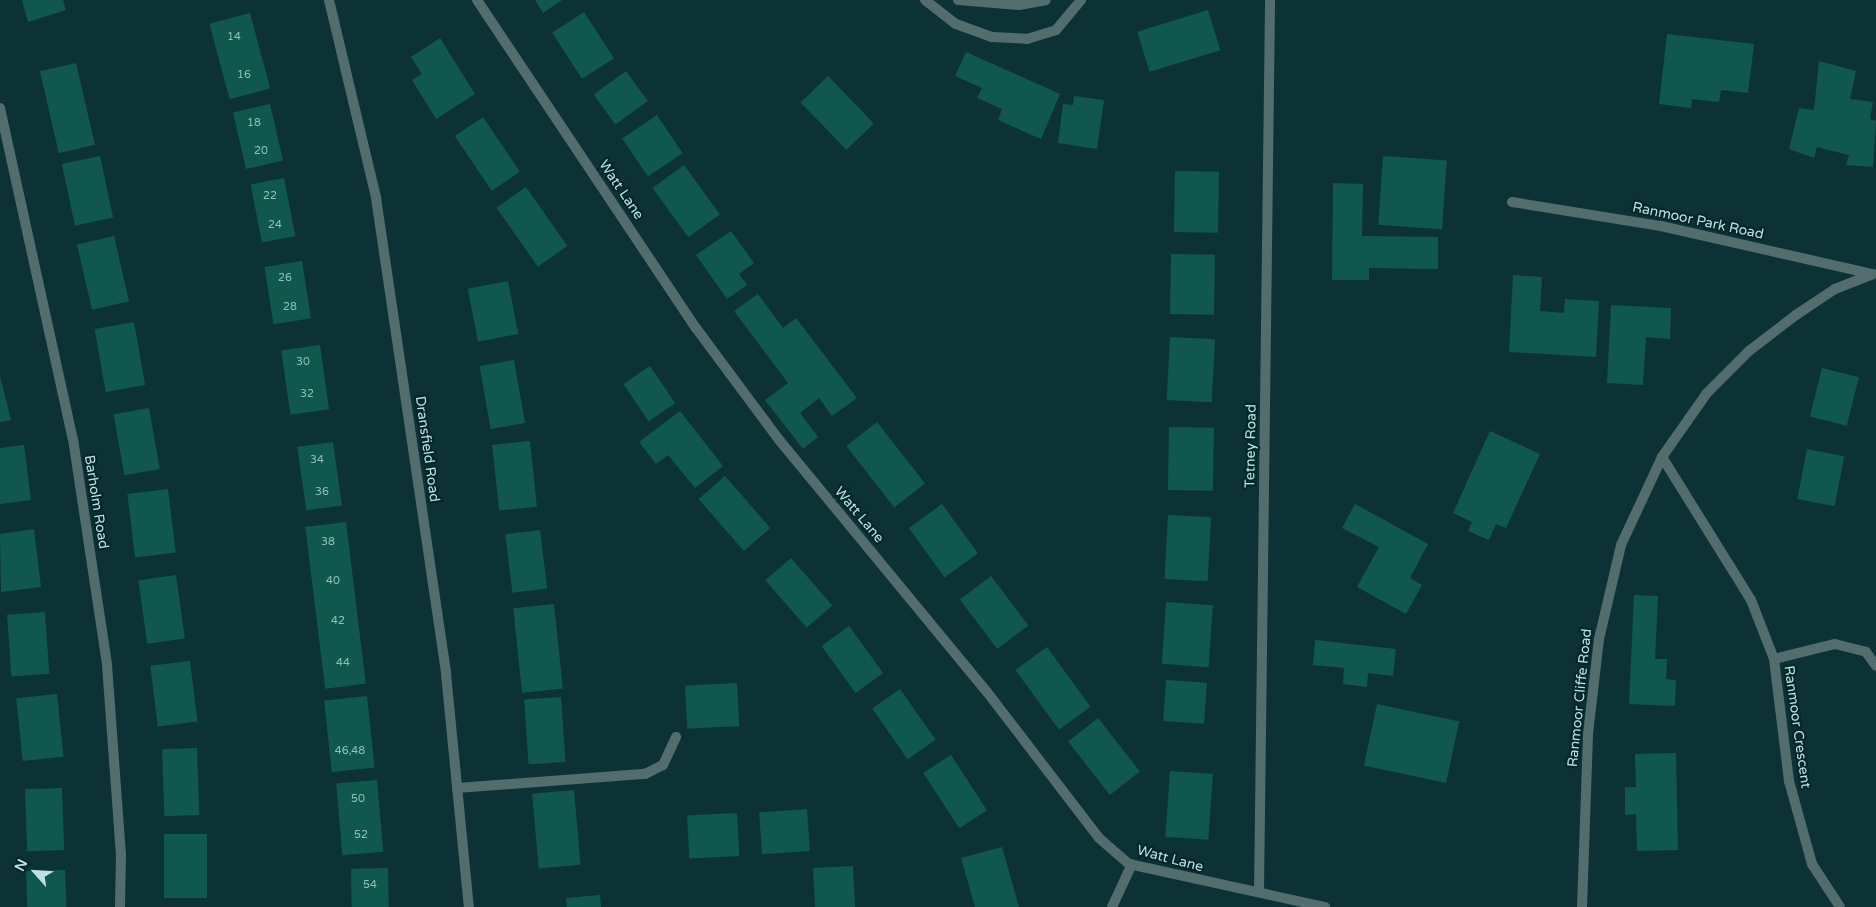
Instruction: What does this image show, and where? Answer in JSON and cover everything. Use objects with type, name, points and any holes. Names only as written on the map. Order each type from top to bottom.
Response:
[{"type":"street","name":"Dransfield Road","points":[[329,0],[376,198],[446,674],[469,907]]},
{"type":"street","name":"Watt Lane","points":[[477,0],[696,328],[780,441],[987,692],[1099,838],[1132,864],[1325,907]]},
{"type":"street","points":[[925,0],[956,24],[992,37],[1027,39],[1056,30],[1081,0]]},
{"type":"street","points":[[958,0],[1019,5],[1046,0]]},
{"type":"street","name":"Tetney Road","points":[[1259,892],[1270,0]]},
{"type":"street","name":"Barholm Road","points":[[0,108],[73,439],[106,656],[121,854],[120,907]]},
{"type":"street","name":"Ranmoor Park Road","points":[[1512,202],[1661,226],[1874,274]]},
{"type":"street","name":"Ranmoor Cliffe Road","points":[[1582,907],[1581,838],[1599,639],[1621,545],[1662,457],[1707,393],[1749,351],[1835,289],[1874,274]]},
{"type":"street","name":"Ranmoor Crescent","points":[[1662,457],[1751,600],[1774,659],[1789,781],[1812,864],[1840,907]]},
{"type":"street","name":"Ranmoor Crescent","points":[[1774,659],[1835,644],[1866,652],[1876,666]]},
{"type":"street","points":[[457,788],[645,774],[663,765],[676,737]]},
{"type":"street","points":[[1112,907],[1132,864]]},
{"type":"building","points":[[22,0],[63,0],[66,10],[28,22]]},
{"type":"building","points":[[535,0],[562,0],[543,13]]},
{"type":"building","points":[[1208,10],[1220,50],[1150,72],[1137,32]]},
{"type":"building","points":[[584,12],[614,58],[582,79],[552,33]]},
{"type":"building","points":[[250,13],[270,88],[230,99],[209,24]]},
{"type":"building","points":[[1667,34],[1754,44],[1748,93],[1721,90],[1719,102],[1692,99],[1691,108],[1659,104]]},
{"type":"building","points":[[440,38],[475,94],[436,119],[412,80],[422,74],[411,57]]},
{"type":"building","points":[[966,52],[1060,94],[1041,139],[998,120],[1002,109],[977,98],[982,88],[955,76]]},
{"type":"building","points":[[1819,61],[1856,71],[1850,99],[1873,102],[1870,119],[1876,121],[1873,167],[1846,165],[1849,155],[1817,147],[1814,158],[1789,149],[1799,108],[1814,110]]},
{"type":"building","points":[[76,63],[95,145],[59,153],[40,71]]},
{"type":"building","points":[[626,71],[648,101],[615,124],[594,95]]},
{"type":"building","points":[[828,76],[874,123],[847,150],[801,102]]},
{"type":"building","points":[[1074,96],[1104,100],[1097,149],[1058,143],[1063,104],[1073,105]]},
{"type":"building","points":[[270,104],[283,161],[246,169],[233,113]]},
{"type":"building","points":[[657,115],[683,153],[648,177],[622,138]]},
{"type":"building","points":[[483,117],[520,172],[492,191],[455,136]]},
{"type":"building","points":[[100,156],[113,218],[75,226],[62,164]]},
{"type":"building","points":[[1383,156],[1447,160],[1442,229],[1378,225]]},
{"type":"building","points":[[684,165],[720,214],[688,237],[652,188]]},
{"type":"building","points":[[1175,171],[1219,172],[1218,233],[1174,232]]},
{"type":"building","points":[[284,178],[295,236],[262,242],[251,184]]},
{"type":"building","points":[[1333,183],[1363,184],[1362,236],[1438,237],[1438,269],[1369,268],[1369,280],[1332,280]]},
{"type":"building","points":[[526,187],[567,246],[538,267],[497,208]]},
{"type":"building","points":[[731,231],[754,263],[739,274],[747,285],[727,299],[696,255]]},
{"type":"building","points":[[114,236],[129,301],[92,310],[77,245]]},
{"type":"building","points":[[1171,254],[1215,255],[1214,315],[1170,314]]},
{"type":"building","points":[[302,261],[311,318],[274,324],[264,267]]},
{"type":"building","points":[[1513,275],[1542,277],[1540,311],[1564,313],[1565,299],[1599,301],[1596,357],[1509,352]]},
{"type":"building","points":[[508,281],[518,334],[478,342],[468,289]]},
{"type":"building","points":[[758,294],[783,328],[796,318],[857,398],[832,416],[819,398],[800,413],[818,437],[803,449],[765,400],[788,383],[734,311]]},
{"type":"building","points":[[1611,305],[1671,308],[1670,339],[1646,337],[1643,385],[1607,383]]},
{"type":"building","points":[[134,322],[145,385],[106,392],[95,329]]},
{"type":"building","points":[[1170,337],[1215,339],[1212,402],[1167,400]]},
{"type":"building","points":[[320,345],[329,409],[290,415],[281,350]]},
{"type":"building","points":[[514,360],[525,423],[491,429],[480,366]]},
{"type":"building","points":[[650,366],[675,403],[649,421],[623,384]]},
{"type":"building","points":[[1822,368],[1859,377],[1847,426],[1810,417]]},
{"type":"building","points":[[0,376],[11,420],[0,422]]},
{"type":"building","points":[[149,408],[160,469],[124,475],[114,414]]},
{"type":"building","points":[[680,411],[723,466],[695,488],[668,455],[656,464],[639,442]]},
{"type":"building","points":[[877,422],[925,483],[894,507],[846,446]]},
{"type":"building","points":[[1169,427],[1214,428],[1213,491],[1168,490]]},
{"type":"building","points":[[1490,431],[1540,454],[1506,528],[1496,524],[1489,540],[1468,531],[1472,522],[1453,513]]},
{"type":"building","points":[[530,441],[537,507],[499,511],[492,445]]},
{"type":"building","points":[[333,442],[342,505],[306,510],[297,447]]},
{"type":"building","points":[[24,445],[31,500],[0,504],[0,448]]},
{"type":"building","points":[[1807,449],[1844,456],[1835,506],[1797,499]]},
{"type":"building","points":[[725,476],[770,528],[744,551],[699,499]]},
{"type":"building","points":[[168,489],[176,553],[135,558],[127,494]]},
{"type":"building","points":[[942,504],[978,553],[945,577],[909,528]]},
{"type":"building","points":[[1355,504],[1428,544],[1410,578],[1422,585],[1406,614],[1357,587],[1379,547],[1342,528]]},
{"type":"building","points":[[1168,515],[1211,517],[1208,581],[1165,579]]},
{"type":"building","points":[[346,522],[366,684],[325,689],[305,527]]},
{"type":"building","points":[[34,529],[41,587],[1,592],[0,534]]},
{"type":"building","points":[[540,530],[547,589],[512,593],[505,534]]},
{"type":"building","points":[[791,558],[832,606],[807,628],[765,580]]},
{"type":"building","points":[[176,575],[185,638],[147,644],[138,580]]},
{"type":"building","points":[[991,576],[1028,626],[997,649],[960,599]]},
{"type":"building","points":[[1634,595],[1658,596],[1655,659],[1667,659],[1666,679],[1676,680],[1675,706],[1629,704]]},
{"type":"building","points":[[1166,602],[1213,605],[1209,667],[1162,664]]},
{"type":"building","points":[[554,604],[563,689],[522,693],[513,608]]},
{"type":"building","points":[[45,612],[49,674],[11,676],[7,615]]},
{"type":"building","points":[[849,626],[883,673],[856,693],[821,646]]},
{"type":"building","points":[[1315,640],[1396,649],[1393,676],[1368,673],[1367,687],[1343,684],[1344,668],[1313,665]]},
{"type":"building","points":[[1047,647],[1090,707],[1059,730],[1015,670]]},
{"type":"building","points":[[190,661],[197,722],[158,726],[150,666]]},
{"type":"building","points":[[1166,680],[1207,683],[1204,724],[1163,721]]},
{"type":"building","points":[[737,683],[739,726],[687,729],[685,686]]},
{"type":"building","points":[[900,689],[936,740],[908,759],[872,709]]},
{"type":"building","points":[[57,694],[64,757],[23,761],[16,698]]},
{"type":"building","points":[[367,696],[375,768],[332,772],[324,700]]},
{"type":"building","points":[[561,697],[566,762],[529,764],[524,700]]},
{"type":"building","points":[[1377,704],[1459,721],[1446,783],[1364,766]]},
{"type":"building","points":[[1098,718],[1140,772],[1110,795],[1068,741]]},
{"type":"building","points":[[197,748],[199,815],[164,816],[162,749]]},
{"type":"building","points":[[1676,753],[1678,850],[1637,851],[1636,814],[1625,815],[1625,787],[1636,787],[1635,754]]},
{"type":"building","points":[[951,755],[987,810],[959,828],[923,773]]},
{"type":"building","points":[[1170,771],[1213,774],[1208,840],[1165,837]]},
{"type":"building","points":[[377,780],[383,852],[342,855],[336,784]]},
{"type":"building","points":[[62,788],[64,850],[27,851],[25,789]]},
{"type":"building","points":[[574,790],[581,865],[539,868],[532,794]]},
{"type":"building","points":[[807,809],[810,851],[762,854],[759,812]]},
{"type":"building","points":[[737,813],[739,856],[689,859],[687,816]]},
{"type":"building","points":[[164,834],[207,834],[207,898],[164,898]]},
{"type":"building","points":[[1002,847],[1019,907],[975,907],[961,858]]},
{"type":"building","points":[[853,866],[855,907],[815,907],[813,868]]},
{"type":"building","points":[[388,868],[389,907],[352,907],[351,869]]},
{"type":"building","points":[[65,870],[66,907],[27,907],[26,871]]},
{"type":"building","points":[[600,895],[601,907],[567,907],[566,898]]}]
